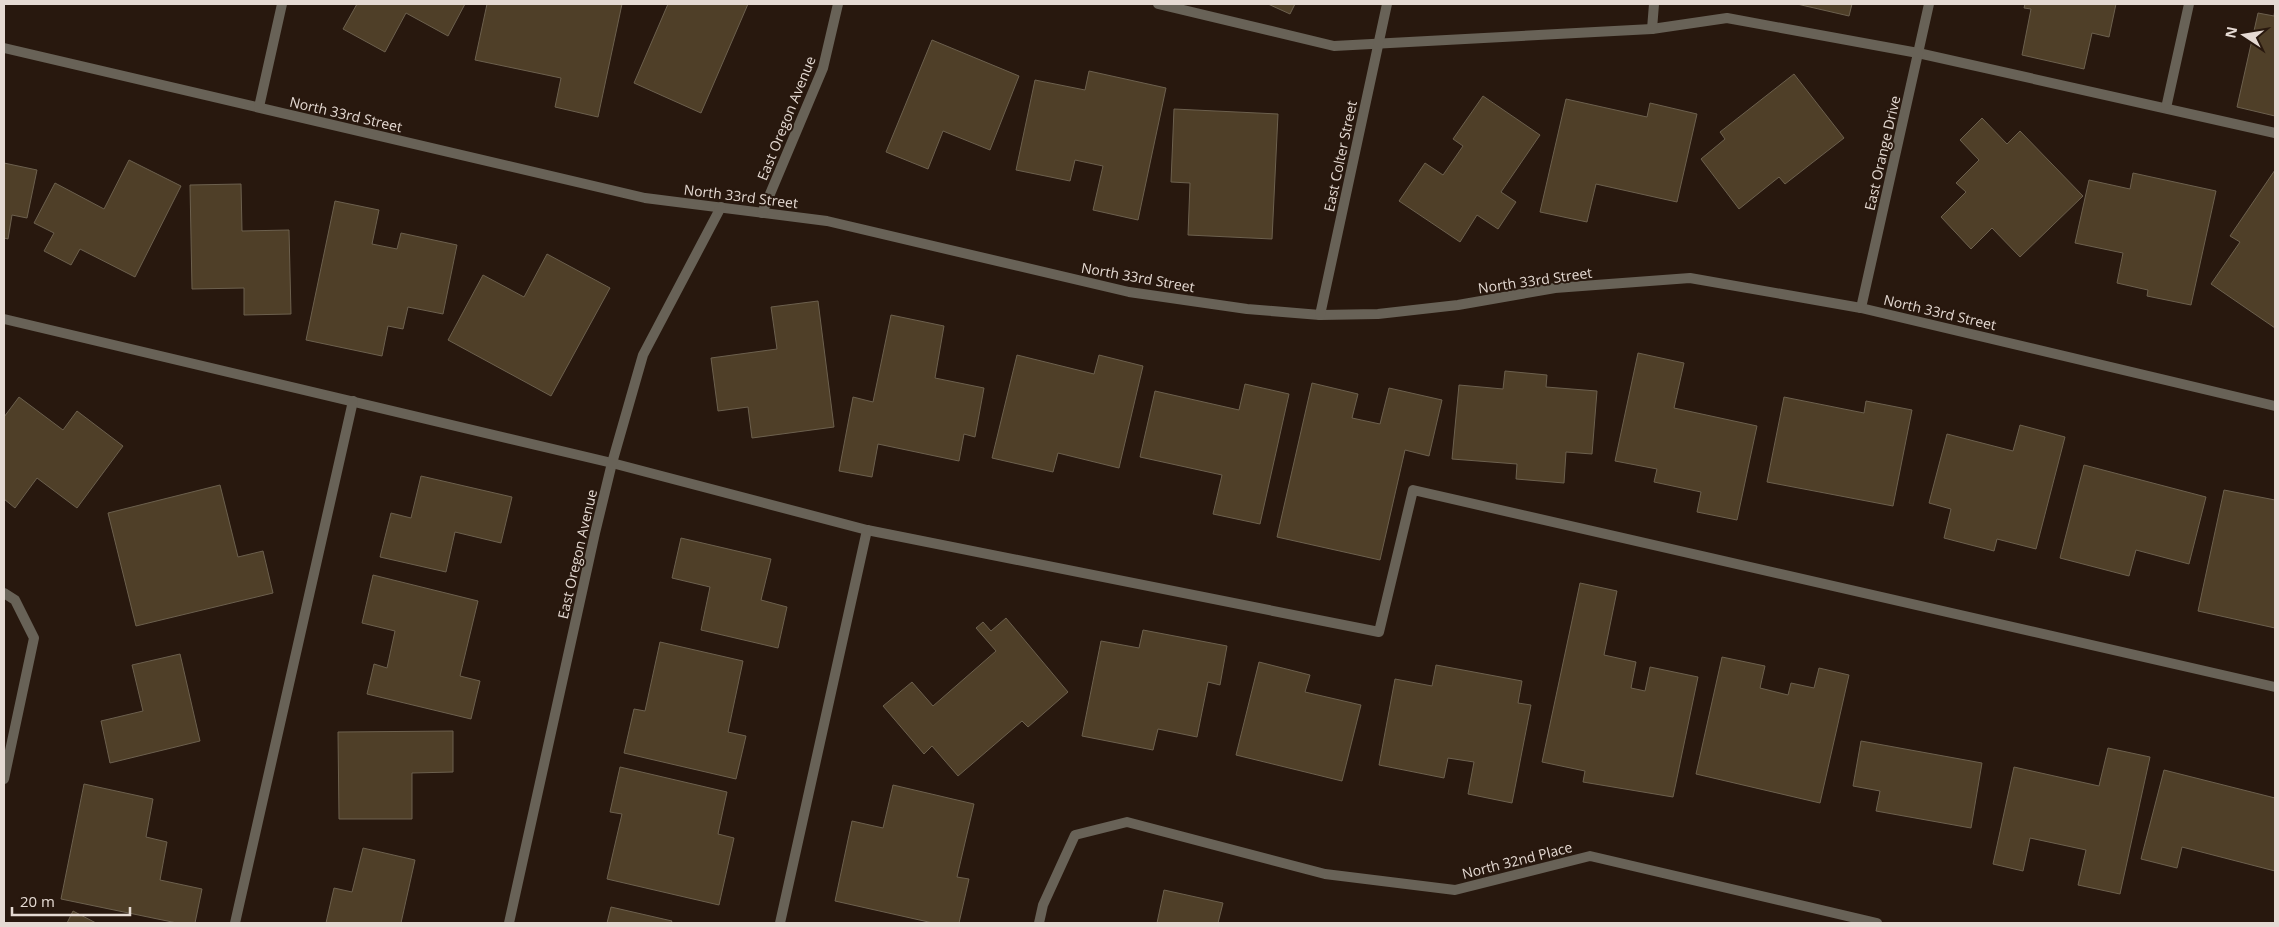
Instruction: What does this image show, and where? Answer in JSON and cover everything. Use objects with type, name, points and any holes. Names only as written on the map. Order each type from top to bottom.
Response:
[{"type":"street","points":[[259,108],[282,4]]},
{"type":"street","name":"East Oregon Avenue","points":[[762,213],[823,68],[838,4]]},
{"type":"street","points":[[1158,4],[1334,46],[1652,29],[1727,18],[1918,53],[2275,133]]},
{"type":"street","name":"East Colter Street","points":[[1320,315],[1387,4]]},
{"type":"street","points":[[1652,29],[1654,4]]},
{"type":"street","name":"East Orange Drive","points":[[1861,308],[1929,4]]},
{"type":"street","points":[[2166,108],[2189,4]]},
{"type":"street","name":"North 33rd Street","points":[[4,48],[644,198],[827,221],[1129,292],[1247,309],[1320,315],[1378,314],[1458,305],[1554,288],[1690,278],[1861,308],[2275,406]]},
{"type":"street","name":"East Oregon Avenue","points":[[509,923],[612,463],[643,355],[721,208]]},
{"type":"street","points":[[4,319],[612,463],[867,530],[1379,632],[1413,490],[2275,687]]},
{"type":"street","points":[[235,923],[353,401]]},
{"type":"street","points":[[780,923],[867,530]]},
{"type":"street","points":[[4,593],[16,600],[34,638],[4,779]]},
{"type":"street","name":"North 32nd Place","points":[[1039,923],[1043,905],[1075,835],[1127,822],[1325,874],[1455,890],[1590,856],[1877,923]]},
{"type":"building","points":[[357,4],[465,4],[448,36],[406,13],[385,52],[343,29]]},
{"type":"building","points":[[487,4],[622,4],[598,117],[555,107],[561,78],[475,60]]},
{"type":"building","points":[[668,4],[748,4],[701,113],[634,83]]},
{"type":"building","points":[[1268,4],[1295,4],[1290,14]]},
{"type":"building","points":[[1797,4],[1852,4],[1849,16]]},
{"type":"building","points":[[2025,4],[2116,4],[2109,37],[2092,33],[2084,69],[2022,55],[2031,9],[2024,8]]},
{"type":"building","points":[[2275,9],[2275,116],[2237,107],[2258,13],[2274,16]]},
{"type":"building","points":[[932,40],[1019,76],[990,150],[943,131],[928,169],[886,152]]},
{"type":"building","points":[[1089,71],[1166,88],[1138,220],[1093,210],[1103,166],[1075,160],[1070,181],[1016,170],[1035,80],[1085,90]]},
{"type":"building","points":[[1794,74],[1844,138],[1785,184],[1779,177],[1739,209],[1701,159],[1725,139],[1720,132]]},
{"type":"building","points":[[1483,96],[1540,135],[1501,192],[1516,202],[1498,229],[1477,215],[1460,242],[1399,201],[1425,163],[1443,175],[1463,146],[1453,139]]},
{"type":"building","points":[[1566,99],[1647,117],[1650,103],[1697,114],[1677,202],[1596,184],[1587,222],[1540,212]]},
{"type":"building","points":[[1174,109],[1278,114],[1272,239],[1188,235],[1190,183],[1171,182]]},
{"type":"building","points":[[1982,118],[2007,144],[2020,131],[2083,196],[2020,257],[1992,228],[1971,249],[1941,217],[1966,192],[1956,183],[1979,160],[1960,140]]},
{"type":"building","points":[[129,160],[181,186],[135,277],[80,249],[71,265],[44,251],[54,233],[34,223],[55,183],[104,209]]},
{"type":"building","points":[[4,163],[37,170],[27,218],[12,215],[8,239],[4,238]]},
{"type":"building","points":[[2275,170],[2275,328],[2211,284],[2240,242],[2230,236]]},
{"type":"building","points":[[2133,173],[2216,191],[2191,305],[2147,296],[2148,290],[2117,283],[2123,253],[2075,243],[2089,180],[2130,189]]},
{"type":"building","points":[[241,184],[242,231],[289,230],[291,314],[244,315],[244,288],[192,289],[190,185]]},
{"type":"building","points":[[335,201],[379,210],[372,244],[397,249],[401,233],[457,245],[443,314],[408,307],[403,329],[388,326],[382,356],[306,340]]},
{"type":"building","points":[[547,254],[610,288],[551,396],[448,340],[483,275],[524,297]]},
{"type":"building","points":[[818,301],[834,427],[752,438],[748,407],[718,411],[711,358],[777,349],[771,307]]},
{"type":"building","points":[[891,315],[944,326],[935,378],[984,388],[975,437],[964,434],[959,461],[878,444],[872,477],[839,471],[853,397],[873,402]]},
{"type":"building","points":[[1638,353],[1684,363],[1674,408],[1757,426],[1737,520],[1697,512],[1701,492],[1654,482],[1657,469],[1615,461]]},
{"type":"building","points":[[1017,355],[1094,374],[1099,355],[1143,366],[1119,468],[1058,453],[1053,472],[992,458]]},
{"type":"building","points":[[1505,371],[1547,375],[1546,387],[1597,391],[1592,454],[1566,452],[1564,483],[1516,479],[1517,464],[1452,459],[1459,385],[1503,389]]},
{"type":"building","points":[[1312,383],[1358,394],[1352,418],[1380,424],[1389,388],[1442,400],[1429,456],[1405,450],[1380,560],[1277,537]]},
{"type":"building","points":[[1245,384],[1289,394],[1260,524],[1213,514],[1222,475],[1140,457],[1155,391],[1239,410]]},
{"type":"building","points":[[19,397],[63,430],[77,411],[123,446],[77,508],[37,478],[15,508],[4,499],[4,417]]},
{"type":"building","points":[[1784,397],[1864,413],[1866,401],[1912,410],[1893,506],[1767,482]]},
{"type":"building","points":[[2020,425],[2065,437],[2036,549],[1997,539],[1994,551],[1944,538],[1951,509],[1929,503],[1947,434],[2013,451]]},
{"type":"building","points":[[2084,465],[2206,497],[2189,564],[2136,550],[2129,576],[2060,558]]},
{"type":"building","points":[[421,476],[512,497],[501,543],[455,532],[446,572],[380,557],[391,513],[411,518]]},
{"type":"building","points":[[220,485],[238,557],[263,551],[273,593],[136,626],[108,513]]},
{"type":"building","points":[[2224,490],[2275,500],[2275,628],[2198,611]]},
{"type":"building","points":[[681,538],[771,559],[761,600],[787,607],[778,648],[701,630],[710,587],[672,578]]},
{"type":"building","points":[[373,575],[478,601],[460,676],[480,681],[471,719],[367,694],[374,664],[387,668],[395,631],[362,623]]},
{"type":"building","points":[[1580,583],[1617,591],[1604,655],[1636,662],[1631,688],[1645,691],[1650,667],[1698,677],[1673,797],[1583,782],[1585,771],[1542,762]]},
{"type":"building","points":[[1006,618],[1068,692],[1028,727],[1022,721],[958,776],[932,746],[924,754],[883,706],[912,682],[933,706],[996,651],[976,628],[983,622],[991,631]]},
{"type":"building","points":[[1143,630],[1227,646],[1220,685],[1208,682],[1197,737],[1158,729],[1153,750],[1082,736],[1101,641],[1139,648]]},
{"type":"building","points":[[660,642],[743,661],[728,732],[746,736],[736,779],[624,753],[634,709],[645,711]]},
{"type":"building","points":[[180,654],[200,741],[110,763],[101,721],[143,711],[132,665]]},
{"type":"building","points":[[1722,657],[1765,666],[1760,688],[1788,695],[1791,683],[1814,688],[1819,668],[1849,675],[1820,803],[1696,774]]},
{"type":"building","points":[[1259,662],[1310,675],[1305,692],[1361,705],[1342,781],[1236,755]]},
{"type":"building","points":[[1436,665],[1522,681],[1518,703],[1531,705],[1512,803],[1468,794],[1474,762],[1448,758],[1444,778],[1379,765],[1395,679],[1432,686]]},
{"type":"building","points":[[453,731],[453,772],[412,773],[412,819],[339,819],[338,732]]},
{"type":"building","points":[[1861,741],[1982,763],[1971,828],[1876,811],[1880,791],[1853,786]]},
{"type":"building","points":[[2108,748],[2150,757],[2120,894],[2078,885],[2086,850],[2030,838],[2023,871],[1993,864],[2014,767],[2099,786]]},
{"type":"building","points":[[620,767],[727,792],[718,834],[734,838],[719,905],[607,879],[622,814],[610,812]]},
{"type":"building","points":[[2164,770],[2275,798],[2275,871],[2182,847],[2177,868],[2141,859]]},
{"type":"building","points":[[84,784],[153,799],[146,837],[167,842],[160,880],[202,889],[195,923],[177,923],[61,899]]},
{"type":"building","points":[[893,785],[974,804],[957,877],[969,879],[959,923],[933,923],[835,901],[852,821],[883,828]]},
{"type":"building","points":[[363,848],[415,860],[401,923],[326,923],[334,888],[352,892]]},
{"type":"building","points":[[1164,890],[1223,903],[1218,923],[1157,923]]},
{"type":"building","points":[[611,907],[672,921],[671,923],[607,923]]},
{"type":"building","points":[[73,911],[96,923],[67,923]]}]
